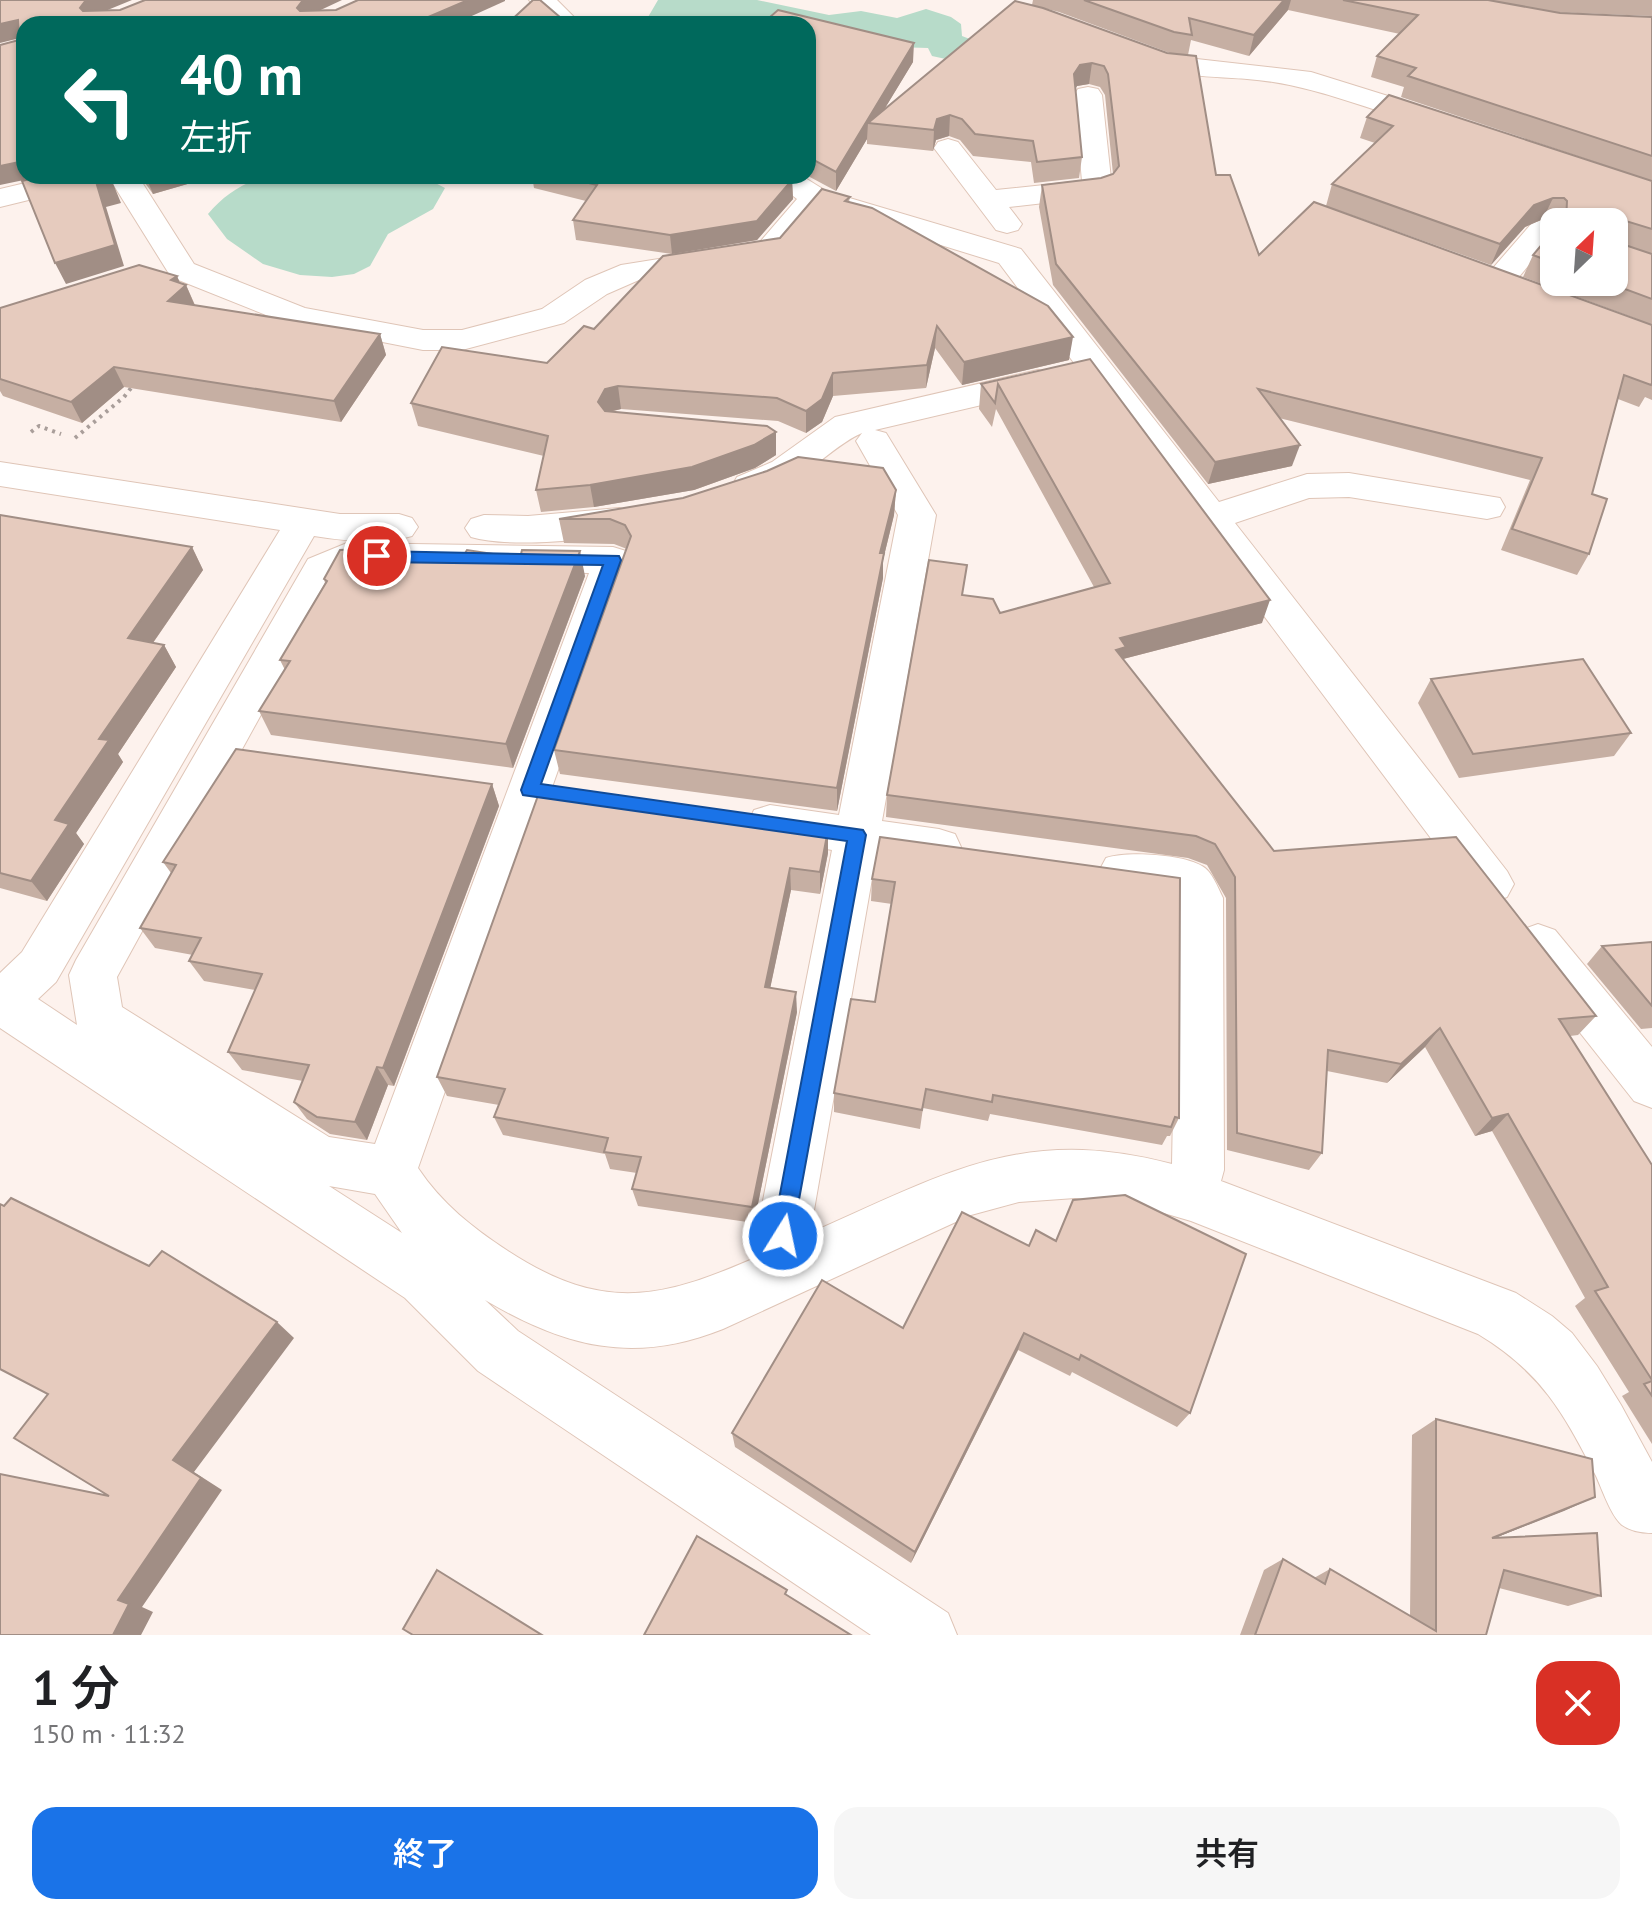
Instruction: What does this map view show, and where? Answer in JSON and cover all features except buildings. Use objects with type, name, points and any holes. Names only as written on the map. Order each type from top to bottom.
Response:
[{"type":"street","points":[[542,0],[559,16]]},
{"type":"street","points":[[1116,46],[1186,68],[1263,73],[1316,81],[1460,128]]},
{"type":"street","points":[[989,200],[1097,188],[1088,95]]},
{"type":"street","points":[[948,148],[1018,239],[1010,256]]},
{"type":"street","points":[[0,198],[60,184]]},
{"type":"street","points":[[126,184],[163,268],[182,270],[314,321],[423,340],[462,340],[553,316],[596,287],[632,272],[769,251],[815,197]]},
{"type":"street","points":[[795,184],[815,197],[1010,256],[1522,925],[1652,1085]]},
{"type":"street","points":[[1540,231],[1483,276],[1652,339]]},
{"type":"street","points":[[718,497],[785,470],[847,425],[1095,368]]},
{"type":"street","points":[[778,435],[807,455]]},
{"type":"street","points":[[797,1267],[783,1236],[917,515],[874,441]]},
{"type":"street","points":[[0,474],[340,527],[528,529],[652,516]]},
{"type":"street","points":[[1211,518],[1307,486],[1349,485],[1487,507]]},
{"type":"street","points":[[304,521],[39,967],[1,1001],[424,1279],[498,1351],[926,1635]]},
{"type":"street","points":[[391,1172],[613,560],[347,556],[322,569],[244,751],[93,975],[99,1019],[320,1160],[391,1172],[410,1202],[434,1229],[463,1253],[535,1298],[574,1315],[616,1322],[661,1321],[703,1309],[965,1191],[1019,1177],[1075,1173],[1133,1179],[1191,1195],[1496,1313],[1525,1329],[1552,1353],[1566,1371],[1642,1503],[1652,1503]]},
{"type":"street","points":[[732,818],[978,852]]},
{"type":"street","points":[[1084,866],[1188,880],[1200,898],[1198,1170],[1191,1195]]},
{"type":"street","points":[[498,1351],[535,1298]]},
{"type":"path","points":[[69,437],[76,438],[138,380]]},
{"type":"green space","points":[[658,0],[757,0],[829,15],[861,11],[897,18],[926,9],[951,17],[961,24],[962,36],[993,48],[973,65],[932,56],[928,48],[861,46],[816,27],[816,16],[649,16]]},
{"type":"green space","points":[[245,184],[437,184],[445,188],[433,209],[388,234],[370,266],[354,274],[332,277],[300,275],[263,264],[227,239],[208,214]]},
{"type":"route","points":[[377,556],[613,560],[530,790],[857,835],[783,1236]]}]
